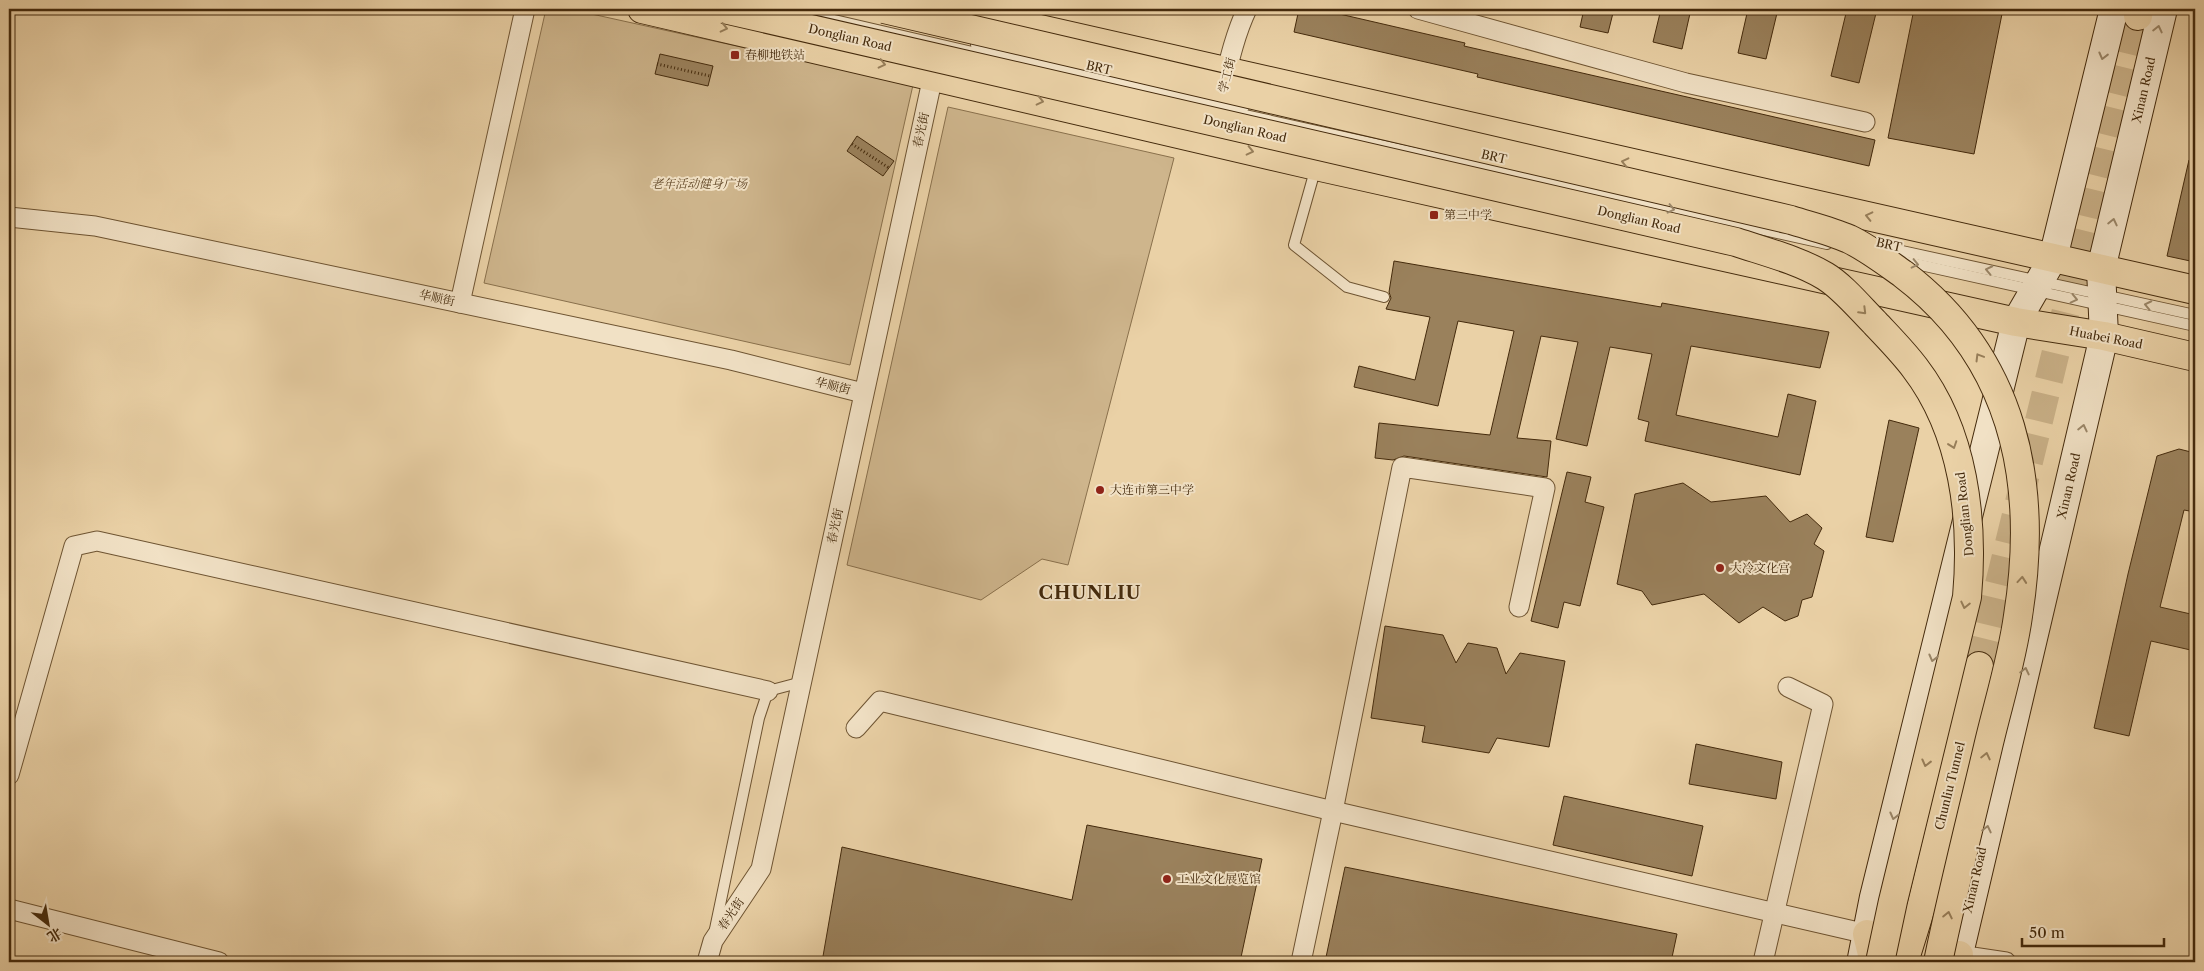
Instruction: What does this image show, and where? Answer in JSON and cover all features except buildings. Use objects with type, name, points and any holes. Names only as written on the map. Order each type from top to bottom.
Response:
[{"type":"main road","name":"Huabei Road","points":[[642,9],[1316,166],[2016,322],[2104,336],[2195,357]]},
{"type":"main road","name":"Donglian Road","points":[[724,9],[1736,242],[1786,258],[1826,277],[1894,343],[1916,370],[1933,396],[1958,461],[1965,490],[1969,527],[1970,559],[1967,597],[1880,962]]},
{"type":"main road","points":[[884,9],[1791,220],[1849,239],[1887,263],[1920,288],[1949,316],[1974,349],[1996,387],[2011,426],[2020,462],[2024,501],[2025,540],[2018,617],[1952,960]]},
{"type":"main road","points":[[951,9],[1228,72],[2042,277],[2102,290],[2195,290]]},
{"type":"main road","name":"Xinan Road","points":[[1952,960],[2104,336],[2102,290],[2163,9]]},
{"type":"main road","points":[[1861,962],[2016,322],[2042,277],[2131,11]]},
{"type":"main road","name":"Chunliu Tunnel","points":[[1921,907],[1979,666]]},
{"type":"main road","points":[[1904,962],[1921,907]]},
{"type":"main road","points":[[1914,962],[1921,907]]},
{"type":"main road","points":[[1867,934],[1874,962]]},
{"type":"street","points":[[460,303],[525,9]]},
{"type":"street","name":"学工街","points":[[1208,141],[1220,105],[1239,27],[1247,9]]},
{"type":"street","points":[[1418,9],[1686,82],[1865,122]]},
{"type":"street","name":"春光街","points":[[707,962],[713,941],[761,869],[933,76]]},
{"type":"street","name":"华顺街","points":[[9,217],[94,226],[731,360],[864,393]]},
{"type":"street","points":[[1301,962],[1402,467],[1545,488],[1519,607]]},
{"type":"street","points":[[9,775],[74,546],[97,541],[768,690]]},
{"type":"street","points":[[1763,962],[1823,704],[1788,687]]},
{"type":"street","points":[[856,728],[880,701],[1333,811],[1867,934]]},
{"type":"street","points":[[9,909],[219,962]]},
{"type":"street","points":[[1952,960],[2006,962]]},
{"type":"lane","name":"BRT","points":[[787,9],[1220,105],[2102,290],[2195,315]]},
{"type":"lane","name":"BRT","points":[[817,9],[1220,105]]},
{"type":"lane","points":[[1316,166],[1294,245],[1347,287],[1384,297]]},
{"type":"lane","name":"BRT","points":[[2102,290],[2195,326]]},
{"type":"lane","points":[[713,941],[759,718],[768,690],[802,682]]},
{"type":"path","points":[[657,64],[710,76]]},
{"type":"path","points":[[852,144],[889,168]]},
{"type":"green space","name":"老年活动健身广场","points":[[546,9],[569,9],[913,85],[850,365],[484,283]]},
{"type":"green space","points":[[948,107],[1174,158],[1068,565],[1042,559],[981,600],[847,565]]},
{"type":"tunnel","points":[[1979,666],[2138,16]]},
{"type":"place","name":"春柳地铁站","points":[[735,55]]},
{"type":"place","name":"第三中学","points":[[1434,215]]},
{"type":"place","name":"大连市第三中学","points":[[1100,490]]},
{"type":"place","name":"大冷文化宫","points":[[1720,568]]},
{"type":"place","name":"工业文化展览馆","points":[[1167,879]]},
{"type":"district","name":"CHUNLIU","points":[[1090,593]]}]
